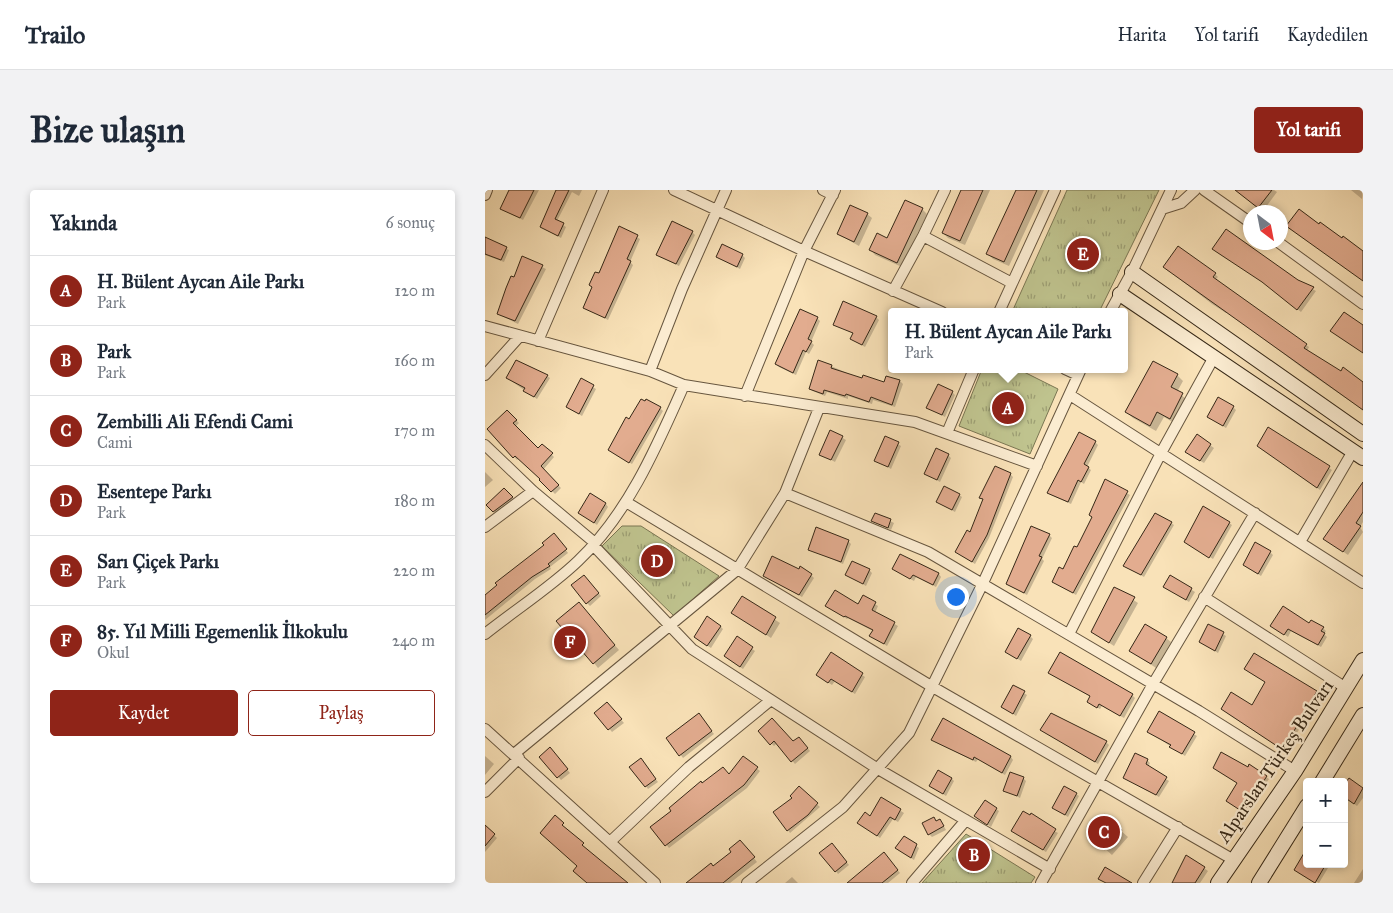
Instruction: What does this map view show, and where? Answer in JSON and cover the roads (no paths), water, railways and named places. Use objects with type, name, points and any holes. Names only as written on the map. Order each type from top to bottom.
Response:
[{"type":"main road","points":[[1132,272],[1363,434]]},
{"type":"main road","points":[[1120,294],[1358,455]]},
{"type":"main road","name":"Alparslan Türkeş Bulvarı","points":[[1218,883],[1295,771],[1363,660]]},
{"type":"main road","points":[[1324,778],[1363,715]]},
{"type":"main road","points":[[1266,881],[1303,813]]},
{"type":"street","points":[[485,195],[487,190]]},
{"type":"street","points":[[538,341],[603,190]]},
{"type":"street","points":[[674,190],[804,251],[933,308]]},
{"type":"street","points":[[651,371],[682,289],[726,190]]},
{"type":"street","points":[[893,291],[945,190]]},
{"type":"street","points":[[1001,308],[1055,190]]},
{"type":"street","points":[[1112,308],[1132,272],[1171,190]]},
{"type":"street","points":[[1162,209],[1181,203],[1195,190]]},
{"type":"street","points":[[1204,190],[1243,217]]},
{"type":"street","points":[[745,396],[830,192]]},
{"type":"street","points":[[923,236],[1012,283]]},
{"type":"street","points":[[1288,250],[1363,304]]},
{"type":"street","points":[[485,326],[651,371],[684,385],[915,422],[1037,466]]},
{"type":"street","points":[[485,375],[520,336]]},
{"type":"street","points":[[1069,634],[1161,453],[1214,357]]},
{"type":"street","points":[[947,433],[972,373]]},
{"type":"street","points":[[747,883],[843,807],[909,733],[983,583],[1079,373]]},
{"type":"street","points":[[485,634],[578,561],[594,544],[626,502],[661,437],[684,385]]},
{"type":"street","points":[[1070,395],[1363,583]]},
{"type":"street","points":[[485,792],[517,756],[737,570],[785,493],[819,408]]},
{"type":"street","points":[[485,445],[533,491],[594,544],[692,649],[878,769],[1050,869]]},
{"type":"street","points":[[1300,542],[1358,455]]},
{"type":"street","points":[[485,527],[533,491]]},
{"type":"street","points":[[785,493],[928,552],[1153,684],[1295,771]]},
{"type":"street","points":[[626,502],[931,686],[1233,859]]},
{"type":"street","points":[[1041,883],[1153,684],[1255,513]]},
{"type":"street","points":[[1204,597],[1346,688]]},
{"type":"street","points":[[611,841],[689,767],[771,700]]},
{"type":"street","points":[[485,729],[611,841],[655,883]]},
{"type":"street","points":[[912,883],[966,820]]},
{"type":"street","points":[[1143,883],[1178,827]]},
{"type":"place","name":"Sarı Çiçek Parkı","points":[[1083,254]]},
{"type":"place","name":"H. Bülent Aycan Aile Parkı","points":[[1008,408]]},
{"type":"place","name":"Esentepe Parkı","points":[[657,561]]},
{"type":"place","name":"85. Yıl Milli Egemenlik İlkokulu","points":[[570,642]]},
{"type":"place","name":"Zembilli Ali Efendi Cami","points":[[1104,832]]},
{"type":"place","name":"Park","points":[[974,855]]}]
